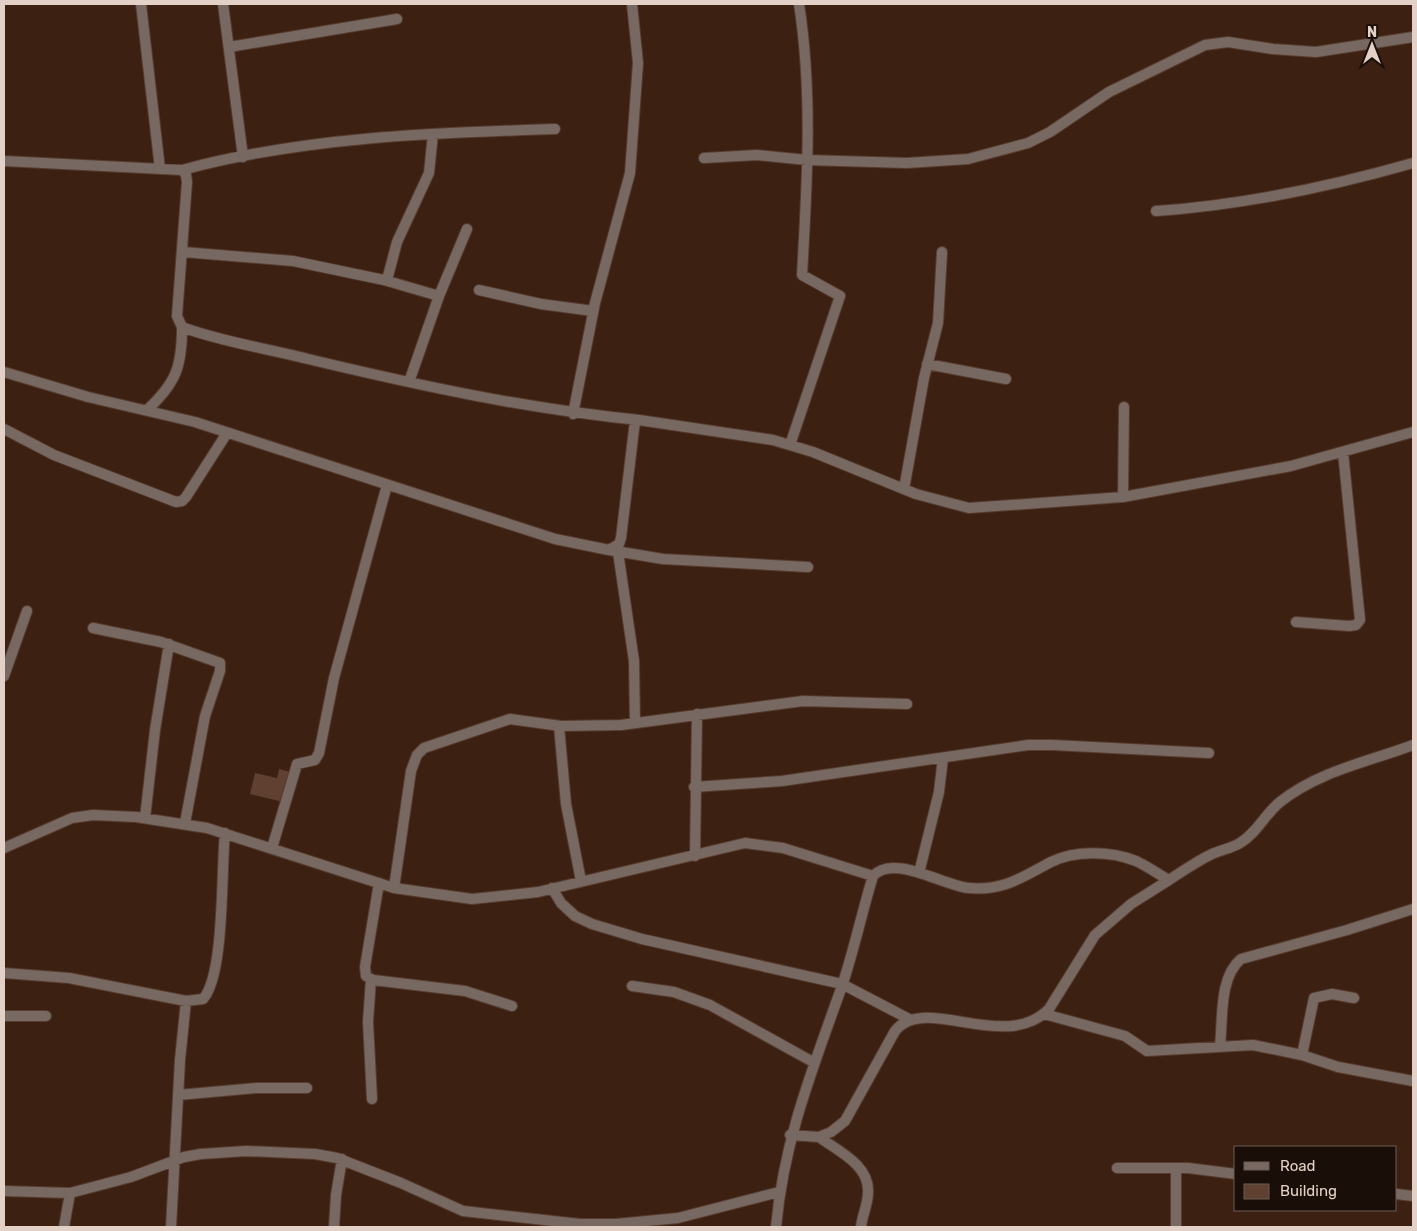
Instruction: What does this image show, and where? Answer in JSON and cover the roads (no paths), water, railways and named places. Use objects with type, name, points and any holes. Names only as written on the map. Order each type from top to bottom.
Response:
[{"type":"street","points":[[141,4],[160,169]]},
{"type":"street","points":[[223,4],[243,157]]},
{"type":"street","points":[[574,414],[593,311],[630,173],[638,63],[632,4]]},
{"type":"street","points":[[790,445],[840,296],[802,275],[807,160],[806,54],[799,4]]},
{"type":"street","points":[[229,47],[396,19]]},
{"type":"street","points":[[704,158],[745,155],[807,160],[943,162],[1002,152],[1028,143],[1050,132],[1096,99],[1146,72],[1205,44],[1217,42],[1316,52],[1413,36]]},
{"type":"street","points":[[4,161],[182,170],[243,157],[370,138],[555,129]]},
{"type":"street","points":[[387,280],[397,242],[429,172],[433,134]]},
{"type":"street","points":[[1156,210],[1244,202],[1356,180],[1413,163]]},
{"type":"street","points":[[146,410],[163,395],[178,369],[182,352],[182,327],[177,316],[187,182],[186,175],[182,170]]},
{"type":"street","points":[[409,382],[439,296],[467,229]]},
{"type":"street","points":[[183,252],[293,261],[387,280],[439,296]]},
{"type":"street","points":[[904,489],[927,364],[938,323],[942,252]]},
{"type":"street","points":[[479,290],[541,304],[593,311]]},
{"type":"street","points":[[182,327],[409,382],[574,414],[639,420],[744,434],[812,452],[904,489],[969,508],[1123,497],[1291,466],[1413,432]]},
{"type":"street","points":[[927,364],[1006,379]]},
{"type":"street","points":[[4,372],[88,397],[146,410],[227,432],[555,539],[672,560],[808,567]]},
{"type":"street","points":[[1123,497],[1124,407]]},
{"type":"street","points":[[635,723],[634,661],[614,551],[622,538],[634,429],[635,423],[639,420]]},
{"type":"street","points":[[4,429],[62,458],[176,502],[182,501],[186,497],[227,432]]},
{"type":"street","points":[[1296,622],[1350,626],[1356,625],[1360,620],[1343,452]]},
{"type":"street","points":[[272,848],[297,764],[315,760],[319,753],[334,678],[387,485]]},
{"type":"street","points":[[4,676],[27,611]]},
{"type":"street","points":[[93,628],[169,644],[217,660],[221,667],[205,716],[185,823]]},
{"type":"street","points":[[145,818],[155,730],[169,644]]},
{"type":"street","points":[[394,888],[411,771],[420,750],[510,718],[559,726],[591,726],[635,723],[803,701],[907,704]]},
{"type":"street","points":[[695,856],[694,787],[697,714]]},
{"type":"street","points":[[559,726],[566,804],[581,882]]},
{"type":"street","points":[[694,787],[782,781],[1003,748],[1053,745],[1209,754]]},
{"type":"street","points":[[819,1138],[831,1132],[844,1121],[901,1023],[920,1017],[985,1026],[1017,1027],[1040,1019],[1095,935],[1131,904],[1213,853],[1241,842],[1254,831],[1264,816],[1281,801],[1309,784],[1363,760],[1413,745]]},
{"type":"street","points":[[919,873],[939,792],[943,758]]},
{"type":"street","points":[[4,848],[72,818],[93,815],[145,818],[185,823],[226,833],[394,888],[472,899],[492,899],[552,888],[732,846],[759,844],[783,848],[872,876]]},
{"type":"street","points":[[4,973],[69,978],[186,1001],[196,1002],[203,999],[210,988],[214,976],[220,927],[222,866],[226,833]]},
{"type":"street","points":[[776,1227],[779,1192],[790,1135],[813,1062],[842,984],[872,876],[884,867],[919,873],[968,888],[992,888],[1012,883],[1053,861],[1078,854],[1102,853],[1135,861],[1169,880]]},
{"type":"street","points":[[379,883],[365,967],[366,976],[371,979],[465,991],[512,1006]]},
{"type":"street","points":[[552,888],[561,902],[574,916],[607,929],[842,984],[909,1019]]},
{"type":"street","points":[[1220,1046],[1227,978],[1232,966],[1241,959],[1347,930],[1413,909]]},
{"type":"street","points":[[371,979],[368,1022],[372,1099]]},
{"type":"street","points":[[632,986],[674,992],[710,1005],[813,1062]]},
{"type":"street","points":[[1302,1055],[1314,998],[1332,994],[1354,998]]},
{"type":"street","points":[[171,1227],[178,1094],[186,1001]]},
{"type":"street","points":[[1044,1014],[1125,1036],[1147,1051],[1253,1045],[1302,1055],[1338,1067],[1413,1080]]},
{"type":"street","points":[[4,1016],[46,1016]]},
{"type":"street","points":[[178,1094],[241,1089],[307,1088]]},
{"type":"street","points":[[790,1135],[819,1138],[853,1161],[862,1171],[867,1181],[868,1194],[860,1227]]},
{"type":"street","points":[[4,1192],[70,1193],[131,1177],[174,1161],[201,1154],[246,1151],[315,1154],[342,1160],[463,1211],[598,1226],[657,1221],[684,1216],[779,1192]]},
{"type":"street","points":[[334,1227],[336,1195],[342,1160]]},
{"type":"street","points":[[1117,1168],[1176,1168],[1234,1174]]},
{"type":"street","points":[[1176,1168],[1176,1227]]},
{"type":"street","points":[[64,1227],[70,1193]]},
{"type":"street","points":[[1397,1194],[1413,1196]]},
{"type":"street","points":[[684,1216],[684,1227]]}]
